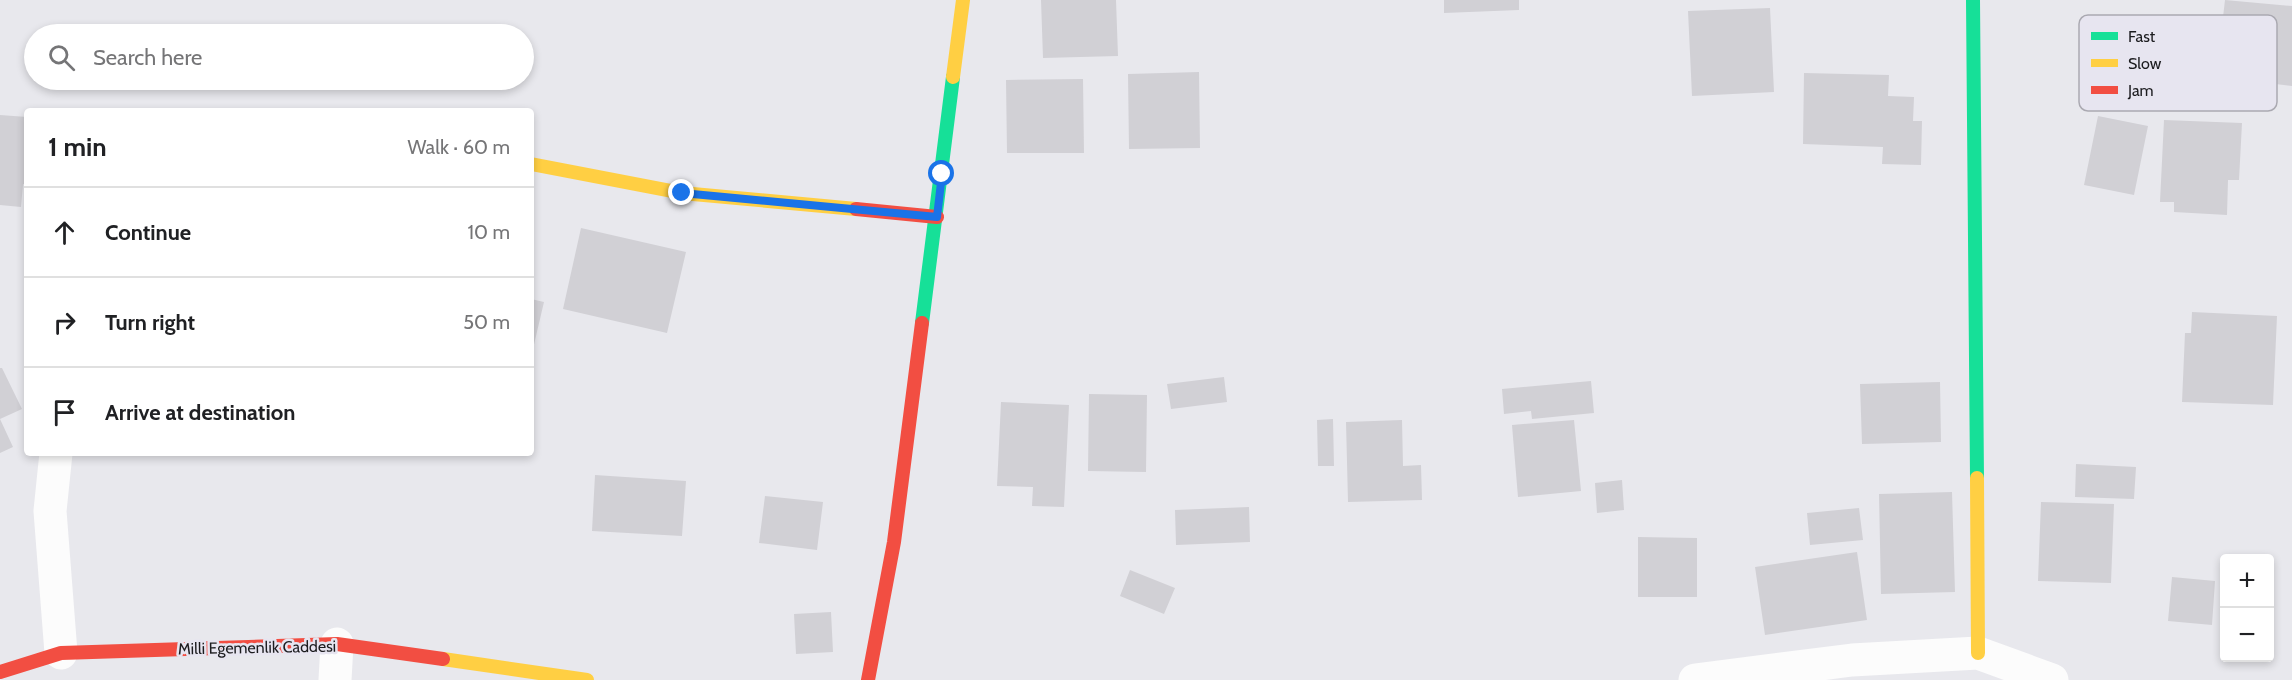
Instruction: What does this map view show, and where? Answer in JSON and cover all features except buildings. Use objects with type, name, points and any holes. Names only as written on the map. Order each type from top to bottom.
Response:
[{"type":"street","points":[[868,680],[894,542],[963,0]]},
{"type":"street","points":[[1973,0],[1978,653]]},
{"type":"street","points":[[534,165],[682,193],[937,217]]},
{"type":"street","points":[[56,456],[50,511],[61,653]]},
{"type":"street","points":[[335,680],[337,644]]},
{"type":"street","name":"Milli Egemenlik Caddesi","points":[[0,672],[61,653],[337,644],[587,680]]},
{"type":"street","points":[[1695,680],[1852,660],[1978,653],[2052,680]]},
{"type":"traffic: fast","points":[[1973,0],[1977,478]]},
{"type":"traffic: fast","points":[[922,323],[953,77]]},
{"type":"traffic: slow","points":[[953,77],[963,0]]},
{"type":"traffic: slow","points":[[534,165],[682,193],[856,209]]},
{"type":"traffic: slow","points":[[1977,478],[1978,653]]},
{"type":"traffic: slow","points":[[443,659],[587,680]]},
{"type":"traffic: jam","points":[[856,209],[937,217]]},
{"type":"traffic: jam","points":[[868,680],[894,542],[922,323]]},
{"type":"traffic: jam","points":[[0,672],[61,653],[337,644],[443,659]]},
{"type":"route","points":[[682,193],[937,217],[942,174]]}]
